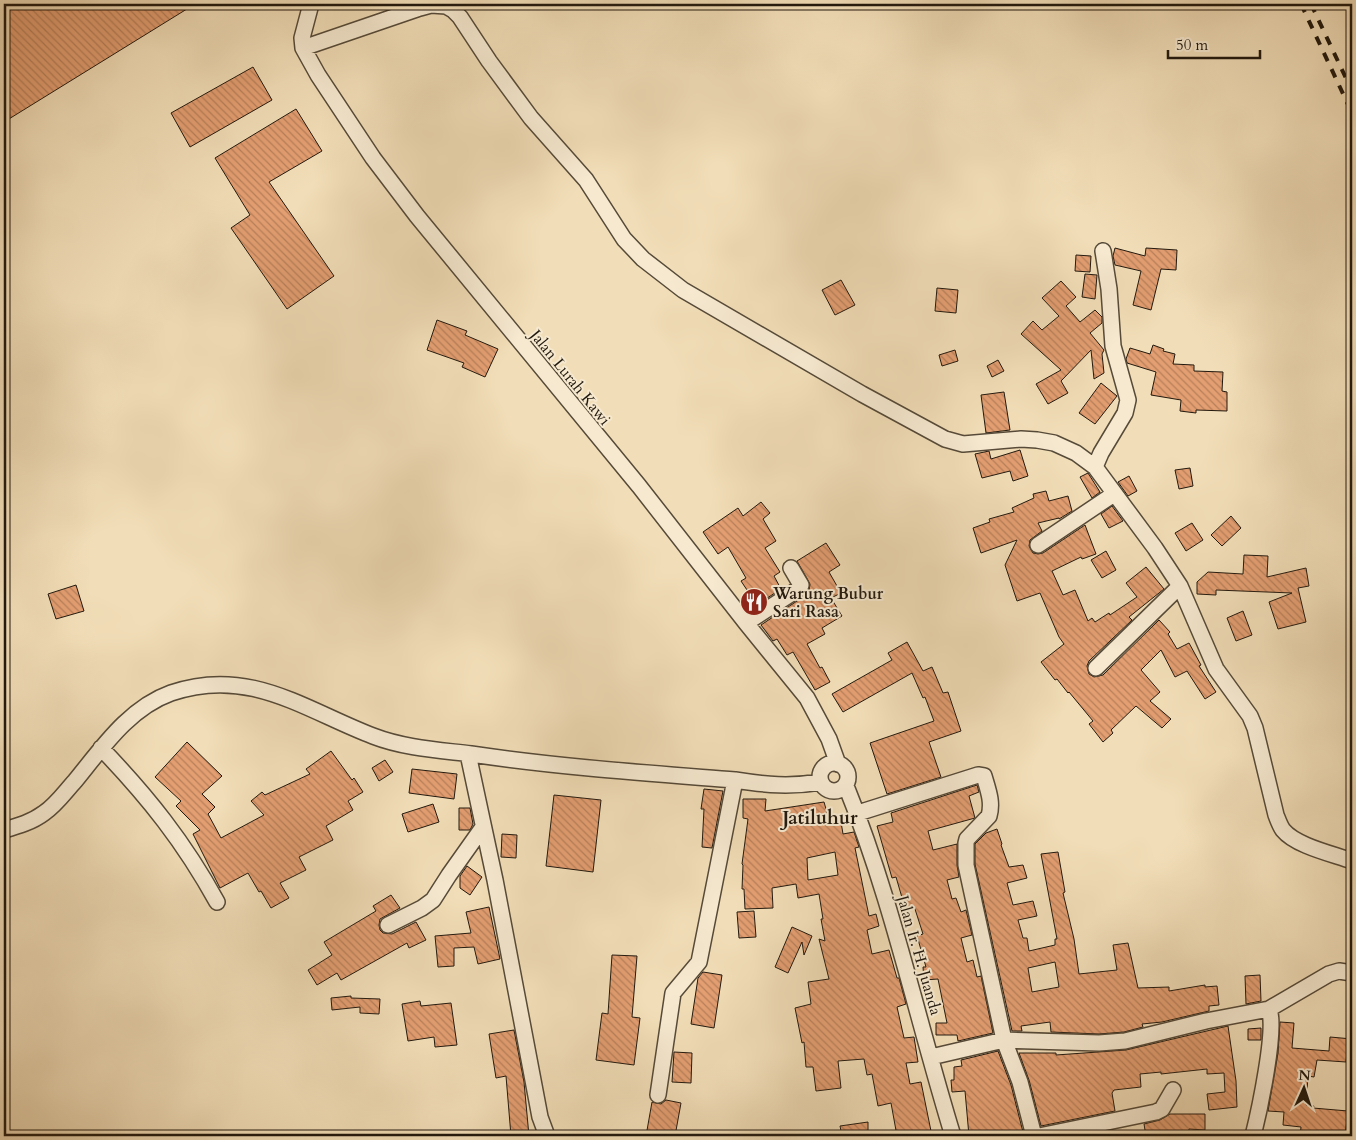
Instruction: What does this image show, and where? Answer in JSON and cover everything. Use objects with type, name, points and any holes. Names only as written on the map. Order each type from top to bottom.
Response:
[{"type":"street","points":[[311,4],[302,38],[303,48],[420,8],[439,5],[453,10],[460,17],[489,61],[531,118],[586,180],[624,239],[643,259],[684,290],[862,394],[953,442],[972,444],[1021,439],[1037,440],[1054,443],[1076,453],[1095,467],[1155,548],[1180,586],[1216,668],[1250,716],[1256,728],[1276,815],[1282,828],[1291,837],[1299,841],[1352,861]]},
{"type":"street","name":"Jalan Lurah Kawi","points":[[303,48],[318,75],[368,150],[416,216],[639,486],[807,698],[829,740],[838,764]]},
{"type":"street","points":[[1095,467],[1101,453],[1126,413],[1128,400],[1113,346],[1109,289],[1103,251]]},
{"type":"street","points":[[1038,545],[1114,494]]},
{"type":"street","points":[[746,623],[800,588],[801,585],[791,568]]},
{"type":"street","points":[[1096,668],[1180,586]]},
{"type":"street","points":[[4,830],[24,824],[45,813],[69,788],[101,748],[131,718],[170,693],[187,688],[205,686],[245,686],[268,691],[287,697],[338,722],[390,742],[409,746],[522,761],[787,786],[820,782]]},
{"type":"street","points":[[101,748],[157,810],[200,871],[216,902]]},
{"type":"street","points":[[468,754],[500,904],[540,1117],[547,1136]]},
{"type":"street","points":[[830,764],[838,764],[848,772],[849,779],[846,786],[840,790],[832,792],[820,782],[820,774],[830,764]]},
{"type":"street","points":[[858,813],[978,775],[984,776],[990,796],[990,812],[989,816],[967,839],[966,865],[1004,1040],[1020,1082],[1034,1136]]},
{"type":"street","points":[[658,1095],[673,993],[699,962],[735,780]]},
{"type":"street","name":"Jalan Ir. H. Juanda","points":[[846,786],[858,813],[894,926],[953,1136]]},
{"type":"street","points":[[388,925],[422,908],[433,900],[483,827]]},
{"type":"street","points":[[931,1057],[1004,1040],[1099,1043],[1124,1041],[1206,1021],[1269,1009],[1328,974],[1339,972],[1352,973]]},
{"type":"street","points":[[1253,1136],[1269,1050],[1272,1019],[1269,1009]]},
{"type":"street","points":[[1039,1136],[1156,1112],[1162,1109],[1173,1090]]},
{"type":"building","points":[[4,4],[195,4],[4,122]]},
{"type":"building","points":[[253,67],[272,100],[190,147],[171,113]]},
{"type":"building","points":[[296,109],[322,151],[269,182],[334,276],[287,309],[231,228],[250,215],[215,158]]},
{"type":"building","points":[[1115,248],[1145,256],[1146,248],[1177,250],[1176,270],[1161,269],[1151,310],[1133,305],[1141,271],[1115,265],[1113,256]]},
{"type":"building","points":[[1076,255],[1091,256],[1090,272],[1075,271]]},
{"type":"building","points":[[1085,274],[1097,275],[1095,299],[1082,297]]},
{"type":"building","points":[[841,280],[855,305],[835,315],[822,290]]},
{"type":"building","points":[[1061,281],[1076,297],[1066,306],[1080,322],[1095,310],[1102,317],[1102,323],[1090,333],[1104,350],[1102,354],[1104,373],[1094,379],[1091,350],[1061,381],[1068,393],[1048,404],[1036,384],[1061,370],[1021,334],[1033,321],[1042,330],[1059,316],[1042,298]]},
{"type":"building","points":[[937,288],[958,290],[956,313],[935,311]]},
{"type":"building","points":[[437,320],[467,331],[465,335],[498,349],[485,377],[462,367],[464,363],[427,350]]},
{"type":"building","points":[[1153,345],[1164,349],[1163,351],[1175,354],[1173,364],[1194,365],[1194,371],[1223,372],[1222,391],[1227,392],[1227,411],[1196,410],[1196,413],[1180,411],[1181,400],[1151,395],[1156,372],[1127,363],[1126,359],[1130,348],[1150,354]]},
{"type":"building","points":[[955,350],[958,361],[942,366],[939,355]]},
{"type":"building","points":[[998,360],[1004,371],[992,377],[987,366]]},
{"type":"building","points":[[1101,383],[1117,396],[1095,424],[1079,413]]},
{"type":"building","points":[[1004,392],[1010,430],[986,433],[981,395]]},
{"type":"building","points":[[1020,450],[1028,476],[1013,481],[1010,471],[982,478],[975,454],[989,451],[991,459]]},
{"type":"building","points":[[1190,468],[1193,486],[1179,489],[1175,470]]},
{"type":"building","points":[[1088,473],[1100,492],[1092,498],[1080,477]]},
{"type":"building","points":[[1129,476],[1137,491],[1128,496],[1118,482]]},
{"type":"building","points":[[1046,491],[1049,501],[1068,496],[1072,511],[1059,519],[1038,523],[1042,531],[1030,540],[1029,546],[1033,553],[1043,553],[1085,525],[1096,554],[1082,559],[1081,557],[1052,571],[1063,595],[1075,590],[1088,621],[1092,618],[1095,622],[1109,613],[1110,615],[1137,597],[1126,583],[1146,567],[1164,589],[1129,617],[1132,620],[1089,661],[1087,666],[1089,674],[1094,677],[1103,675],[1159,620],[1170,632],[1168,634],[1177,649],[1189,643],[1201,665],[1199,666],[1216,692],[1205,699],[1187,671],[1175,677],[1161,650],[1141,670],[1160,692],[1150,701],[1171,719],[1162,728],[1136,706],[1111,730],[1113,733],[1103,742],[1089,724],[1093,721],[1041,662],[1064,644],[1059,637],[1040,593],[1017,601],[1005,565],[1017,540],[981,553],[973,528],[990,522],[989,519],[1014,512],[1012,508],[1034,498],[1033,494]]},
{"type":"building","points":[[761,502],[770,513],[763,519],[776,541],[765,548],[780,572],[774,576],[781,589],[752,608],[745,595],[749,593],[741,581],[746,578],[728,547],[718,554],[703,532],[738,508],[743,516]]},
{"type":"building","points":[[1112,506],[1123,521],[1109,528],[1101,514]]},
{"type":"building","points":[[1231,516],[1241,528],[1222,546],[1211,535]]},
{"type":"building","points":[[1192,523],[1203,540],[1186,551],[1175,533]]},
{"type":"building","points":[[826,543],[840,565],[829,572],[841,593],[831,598],[842,616],[822,628],[825,634],[807,644],[830,682],[815,690],[793,652],[787,655],[777,639],[773,641],[761,625],[806,595],[810,584],[797,561]]},
{"type":"building","points":[[1106,551],[1116,570],[1102,578],[1091,560]]},
{"type":"building","points":[[1244,555],[1268,556],[1267,577],[1306,568],[1309,586],[1298,588],[1306,622],[1278,629],[1269,602],[1292,593],[1216,590],[1216,595],[1197,594],[1197,582],[1208,572],[1243,574]]},
{"type":"building","points":[[76,585],[84,611],[56,619],[48,594]]},
{"type":"building","points":[[1243,611],[1252,635],[1236,641],[1227,618]]},
{"type":"building","points":[[907,642],[923,671],[932,667],[943,693],[948,692],[961,731],[929,742],[941,777],[887,794],[870,743],[934,721],[925,697],[923,698],[912,673],[843,712],[832,694],[892,660],[888,653]]},
{"type":"building","points":[[187,742],[222,776],[202,794],[215,807],[208,814],[221,838],[264,815],[251,801],[262,792],[265,795],[310,774],[306,769],[331,751],[352,780],[354,778],[363,792],[348,801],[353,810],[326,826],[333,840],[299,857],[306,870],[280,883],[289,898],[271,908],[248,873],[220,888],[193,834],[200,830],[176,806],[181,801],[155,777]]},
{"type":"building","points":[[385,760],[393,772],[379,781],[372,768]]},
{"type":"building","points":[[412,769],[457,774],[454,799],[409,793]]},
{"type":"building","points":[[977,785],[979,792],[969,796],[975,818],[928,831],[933,850],[957,844],[959,877],[947,880],[952,899],[956,898],[961,912],[966,910],[972,935],[961,938],[967,962],[973,960],[977,977],[981,976],[993,1033],[958,1041],[957,1035],[936,1035],[936,1023],[947,1023],[938,979],[924,980],[923,967],[926,967],[917,936],[923,934],[914,906],[905,908],[896,877],[892,878],[877,826],[893,822],[891,813]]},
{"type":"building","points":[[704,789],[723,791],[712,848],[702,847],[704,809],[701,809]]},
{"type":"building","points":[[554,795],[601,800],[593,872],[546,866]]},
{"type":"building","points":[[743,799],[766,799],[765,811],[824,802],[830,823],[841,822],[843,834],[854,832],[859,847],[855,848],[869,916],[876,914],[879,926],[867,930],[872,954],[889,950],[897,978],[899,978],[906,1004],[897,1007],[904,1038],[914,1037],[918,1062],[906,1063],[910,1084],[921,1082],[932,1136],[897,1136],[891,1103],[878,1106],[872,1074],[867,1075],[864,1059],[838,1061],[841,1088],[816,1091],[813,1067],[806,1067],[804,1042],[802,1043],[795,1008],[811,1004],[808,982],[829,979],[819,939],[825,941],[819,894],[798,898],[796,884],[772,888],[773,908],[745,909],[744,889],[742,889],[742,864],[748,819],[743,818]],"holes":[[[835,852],[838,875],[808,880],[807,858]]]},
{"type":"building","points":[[433,804],[439,822],[408,832],[402,814]]},
{"type":"building","points":[[459,808],[470,808],[473,824],[470,830],[459,830]]},
{"type":"building","points":[[997,829],[1009,867],[1023,865],[1027,878],[1007,883],[1013,905],[1033,901],[1037,916],[1018,920],[1023,938],[1027,938],[1029,951],[1055,945],[1055,939],[1057,939],[1041,854],[1058,852],[1065,892],[1063,893],[1074,939],[1079,974],[1117,970],[1113,945],[1128,943],[1138,988],[1169,987],[1169,991],[1205,985],[1205,987],[1217,986],[1219,1005],[1209,1006],[1209,1011],[1162,1022],[1142,1024],[1143,1027],[1124,1032],[1099,1034],[1051,1032],[1050,1022],[1021,1026],[1022,1031],[1012,1031],[975,864],[975,844],[986,833]],"holes":[[[1055,962],[1059,987],[1032,992],[1028,968]]]},
{"type":"building","points":[[502,834],[517,835],[516,858],[501,857]]},
{"type":"building","points":[[467,866],[482,877],[470,895],[460,888],[460,876]]},
{"type":"building","points":[[391,895],[400,908],[380,919],[380,930],[383,933],[392,934],[416,922],[426,940],[409,948],[407,943],[341,980],[337,973],[317,985],[308,970],[332,955],[324,942],[376,911],[373,906]]},
{"type":"building","points":[[489,907],[500,959],[478,964],[474,947],[454,948],[454,966],[438,967],[435,936],[471,933],[466,912]]},
{"type":"building","points":[[754,911],[756,937],[739,938],[737,912]]},
{"type":"building","points":[[792,927],[812,936],[804,955],[802,942],[788,973],[775,967]]},
{"type":"building","points":[[612,955],[637,956],[632,1017],[640,1018],[634,1065],[596,1060],[602,1013],[608,1014]]},
{"type":"building","points":[[703,972],[722,975],[714,1028],[691,1024],[698,978]]},
{"type":"building","points":[[1260,975],[1261,1001],[1246,1004],[1245,976]]},
{"type":"building","points":[[351,996],[351,998],[380,999],[379,1014],[360,1013],[360,1007],[332,1010],[331,998]]},
{"type":"building","points":[[420,1001],[421,1006],[451,1003],[457,1045],[435,1047],[434,1037],[408,1041],[402,1004]]},
{"type":"building","points":[[1280,1022],[1294,1023],[1292,1048],[1329,1051],[1330,1037],[1352,1039],[1352,1050],[1347,1050],[1346,1062],[1317,1060],[1314,1077],[1308,1076],[1306,1105],[1314,1106],[1313,1108],[1348,1111],[1345,1136],[1300,1136],[1301,1127],[1283,1125],[1284,1112],[1268,1111],[1278,1053]]},
{"type":"building","points":[[1228,1026],[1236,1081],[1237,1107],[1209,1110],[1207,1094],[1225,1092],[1224,1073],[1207,1074],[1207,1069],[1161,1074],[1161,1072],[1140,1074],[1141,1087],[1114,1090],[1112,1093],[1115,1111],[1041,1126],[1029,1080],[1019,1053],[1056,1053],[1056,1055],[1126,1050]]},
{"type":"building","points":[[1261,1028],[1261,1040],[1248,1040],[1248,1029]]},
{"type":"building","points":[[514,1030],[524,1082],[529,1136],[511,1136],[506,1076],[496,1078],[489,1034]]},
{"type":"building","points":[[998,1051],[1011,1085],[1023,1132],[994,1134],[994,1136],[969,1136],[965,1091],[952,1092],[951,1080],[954,1080],[954,1067],[962,1066],[961,1060]]},
{"type":"building","points":[[674,1052],[692,1053],[691,1083],[672,1082]]},
{"type":"building","points":[[666,1100],[681,1103],[675,1136],[646,1136],[652,1102],[661,1104]]},
{"type":"building","points":[[1170,1114],[1205,1114],[1205,1130],[1189,1129],[1189,1136],[1170,1136],[1170,1134],[1146,1136],[1144,1124],[1160,1120]]},
{"type":"building","points":[[868,1122],[868,1136],[842,1136],[840,1126]]},
{"type":"railway","points":[[1301,4],[1352,113]]},
{"type":"railway","points":[[1311,4],[1352,91]]},
{"type":"place","name":"Warung Bubur Sari Rasa","points":[[754,602]]},
{"type":"district","name":"Jatiluhur","points":[[820,817]]}]
